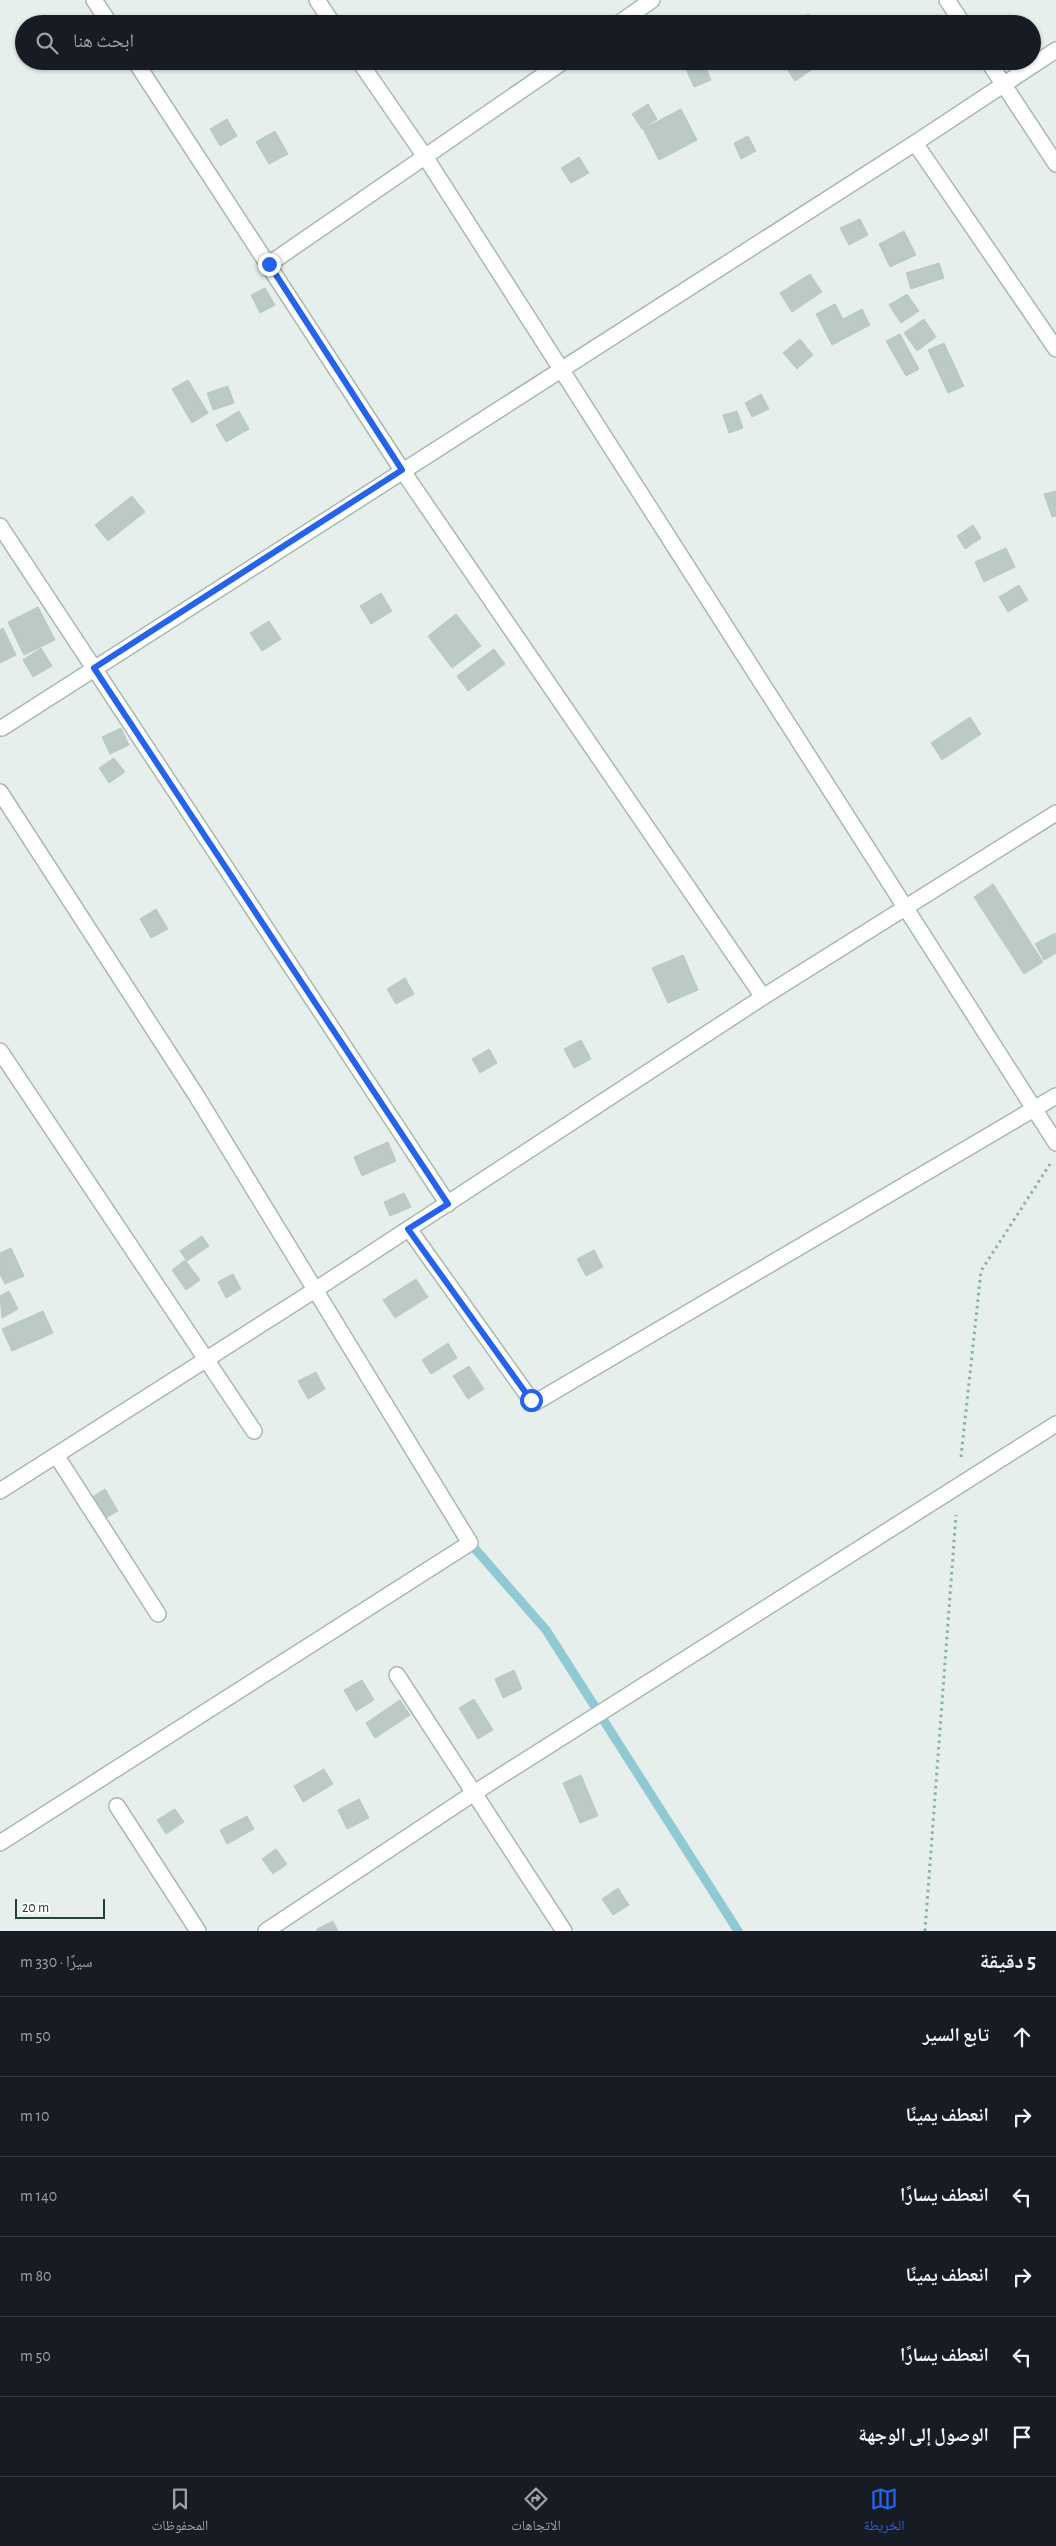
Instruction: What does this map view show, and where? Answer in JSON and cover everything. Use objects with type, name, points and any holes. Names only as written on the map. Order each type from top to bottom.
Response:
[{"type":"street","points":[[94,0],[104,15]]},
{"type":"street","points":[[317,0],[327,15]]},
{"type":"street","points":[[631,15],[652,0]]},
{"type":"street","points":[[947,0],[957,15]]},
{"type":"street","points":[[1041,60],[1056,50]]},
{"type":"street","points":[[141,70],[402,470],[763,997]]},
{"type":"street","points":[[365,70],[426,158],[1056,1143]]},
{"type":"street","points":[[269,264],[426,158],[551,70]]},
{"type":"street","points":[[994,70],[1056,164]]},
{"type":"street","points":[[2,728],[561,368],[915,143],[1025,70]]},
{"type":"street","points":[[915,143],[1056,349]]},
{"type":"street","points":[[0,526],[448,1204]]},
{"type":"street","points":[[0,792],[196,1095],[470,1543],[0,1843]]},
{"type":"street","points":[[0,1491],[448,1204],[763,997],[905,906],[1056,813]]},
{"type":"street","points":[[0,1051],[254,1431]]},
{"type":"street","points":[[408,1229],[531,1400],[536,1402],[1056,1096]]},
{"type":"street","points":[[266,1931],[474,1793],[1056,1424]]},
{"type":"street","points":[[56,1455],[158,1614]]},
{"type":"street","points":[[397,1675],[564,1931]]},
{"type":"street","points":[[117,1806],[198,1931]]},
{"type":"path","points":[[926,1931],[958,1487],[981,1271],[1051,1163]]},
{"type":"building","points":[[686,70],[707,70],[711,80],[694,87]]},
{"type":"building","points":[[788,70],[811,70],[795,81]]},
{"type":"building","points":[[648,104],[657,119],[642,129],[632,114]]},
{"type":"building","points":[[681,109],[697,140],[659,160],[643,129]]},
{"type":"building","points":[[227,119],[237,136],[220,146],[210,129]]},
{"type":"building","points":[[275,131],[288,154],[269,164],[256,142]]},
{"type":"building","points":[[748,136],[756,151],[741,159],[734,143]]},
{"type":"building","points":[[579,157],[589,173],[571,183],[561,168]]},
{"type":"building","points":[[860,219],[868,235],[849,245],[840,228]]},
{"type":"building","points":[[904,231],[916,255],[890,267],[879,244]]},
{"type":"building","points":[[939,263],[944,278],[911,289],[906,273]]},
{"type":"building","points":[[810,274],[822,292],[792,312],[780,293]]},
{"type":"building","points":[[265,288],[275,305],[260,313],[251,295]]},
{"type":"building","points":[[907,294],[919,311],[901,323],[889,305]]},
{"type":"building","points":[[835,304],[843,319],[862,309],[870,325],[832,345],[816,314]]},
{"type":"building","points":[[924,319],[936,337],[917,351],[904,333]]},
{"type":"building","points":[[900,334],[919,369],[906,376],[886,341]]},
{"type":"building","points":[[800,339],[813,355],[797,369],[783,353]]},
{"type":"building","points":[[944,343],[964,386],[948,393],[928,350]]},
{"type":"building","points":[[188,380],[208,413],[192,423],[172,389]]},
{"type":"building","points":[[228,386],[234,403],[213,410],[207,393]]},
{"type":"building","points":[[761,394],[769,409],[752,417],[745,403]]},
{"type":"building","points":[[239,411],[249,429],[226,442],[216,425]]},
{"type":"building","points":[[737,411],[743,428],[729,433],[723,415]]},
{"type":"building","points":[[1056,491],[1056,516],[1052,517],[1044,494]]},
{"type":"building","points":[[132,496],[145,512],[108,541],[95,525]]},
{"type":"building","points":[[973,525],[981,538],[965,549],[957,536]]},
{"type":"building","points":[[1006,548],[1015,567],[984,582],[975,562]]},
{"type":"building","points":[[1019,585],[1028,600],[1008,612],[999,597]]},
{"type":"building","points":[[381,593],[392,611],[371,624],[360,606]]},
{"type":"building","points":[[38,607],[55,640],[24,655],[8,622]]},
{"type":"building","points":[[456,614],[481,646],[452,668],[428,636]]},
{"type":"building","points":[[269,621],[281,639],[262,651],[250,633]]},
{"type":"building","points":[[3,628],[16,655],[0,663],[0,630]]},
{"type":"building","points":[[41,648],[52,666],[33,677],[23,660]]},
{"type":"building","points":[[494,649],[505,664],[468,691],[457,676]]},
{"type":"building","points":[[970,717],[981,734],[942,760],[931,743]]},
{"type":"building","points":[[121,728],[129,745],[110,754],[102,737]]},
{"type":"building","points":[[114,758],[125,772],[109,783],[99,768]]},
{"type":"building","points":[[993,884],[1043,962],[1024,974],[974,897]]},
{"type":"building","points":[[156,909],[168,929],[151,938],[140,919]]},
{"type":"building","points":[[1055,933],[1056,953],[1044,960],[1035,944]]},
{"type":"building","points":[[683,955],[698,990],[668,1003],[652,968]]},
{"type":"building","points":[[405,978],[414,994],[396,1004],[387,989]]},
{"type":"building","points":[[581,1040],[591,1059],[574,1068],[564,1049]]},
{"type":"building","points":[[489,1049],[497,1063],[480,1073],[472,1059]]},
{"type":"building","points":[[388,1142],[396,1161],[362,1176],[354,1157]]},
{"type":"building","points":[[404,1193],[411,1207],[390,1216],[384,1202]]},
{"type":"building","points":[[202,1236],[209,1246],[187,1261],[180,1251]]},
{"type":"building","points":[[11,1248],[24,1276],[5,1284],[0,1274],[0,1253]]},
{"type":"building","points":[[594,1250],[603,1267],[586,1276],[577,1259]]},
{"type":"building","points":[[185,1260],[200,1280],[186,1290],[172,1270]]},
{"type":"building","points":[[233,1274],[241,1289],[226,1298],[218,1282]]},
{"type":"building","points":[[416,1279],[428,1297],[395,1318],[383,1300]]},
{"type":"building","points":[[9,1291],[18,1309],[2,1318],[0,1296]]},
{"type":"building","points":[[43,1311],[53,1333],[12,1351],[2,1329]]},
{"type":"building","points":[[448,1343],[457,1358],[431,1374],[422,1360]]},
{"type":"building","points":[[469,1366],[484,1389],[468,1399],[453,1376]]},
{"type":"building","points":[[316,1372],[325,1389],[308,1399],[298,1381]]},
{"type":"building","points":[[105,1489],[118,1511],[102,1520],[89,1499]]},
{"type":"building","points":[[514,1670],[522,1689],[503,1698],[495,1679]]},
{"type":"building","points":[[362,1680],[374,1700],[356,1711],[344,1690]]},
{"type":"building","points":[[474,1699],[493,1730],[478,1739],[459,1708]]},
{"type":"building","points":[[400,1700],[410,1715],[375,1738],[366,1723]]},
{"type":"building","points":[[324,1769],[333,1784],[303,1802],[294,1786]]},
{"type":"building","points":[[581,1775],[598,1816],[580,1823],[563,1783]]},
{"type":"building","points":[[359,1799],[369,1818],[347,1829],[338,1810]]},
{"type":"building","points":[[175,1809],[184,1822],[166,1834],[157,1820]]},
{"type":"building","points":[[247,1816],[254,1829],[227,1844],[220,1830]]},
{"type":"building","points":[[276,1849],[287,1864],[273,1874],[262,1859]]},
{"type":"building","points":[[618,1888],[629,1905],[613,1915],[602,1899]]},
{"type":"building","points":[[333,1921],[338,1931],[317,1931],[317,1929]]},
{"type":"waterway","points":[[470,1543],[546,1630],[738,1931]]},
{"type":"route","points":[[269,264],[402,470],[94,668],[448,1204],[408,1229],[531,1400]]}]
